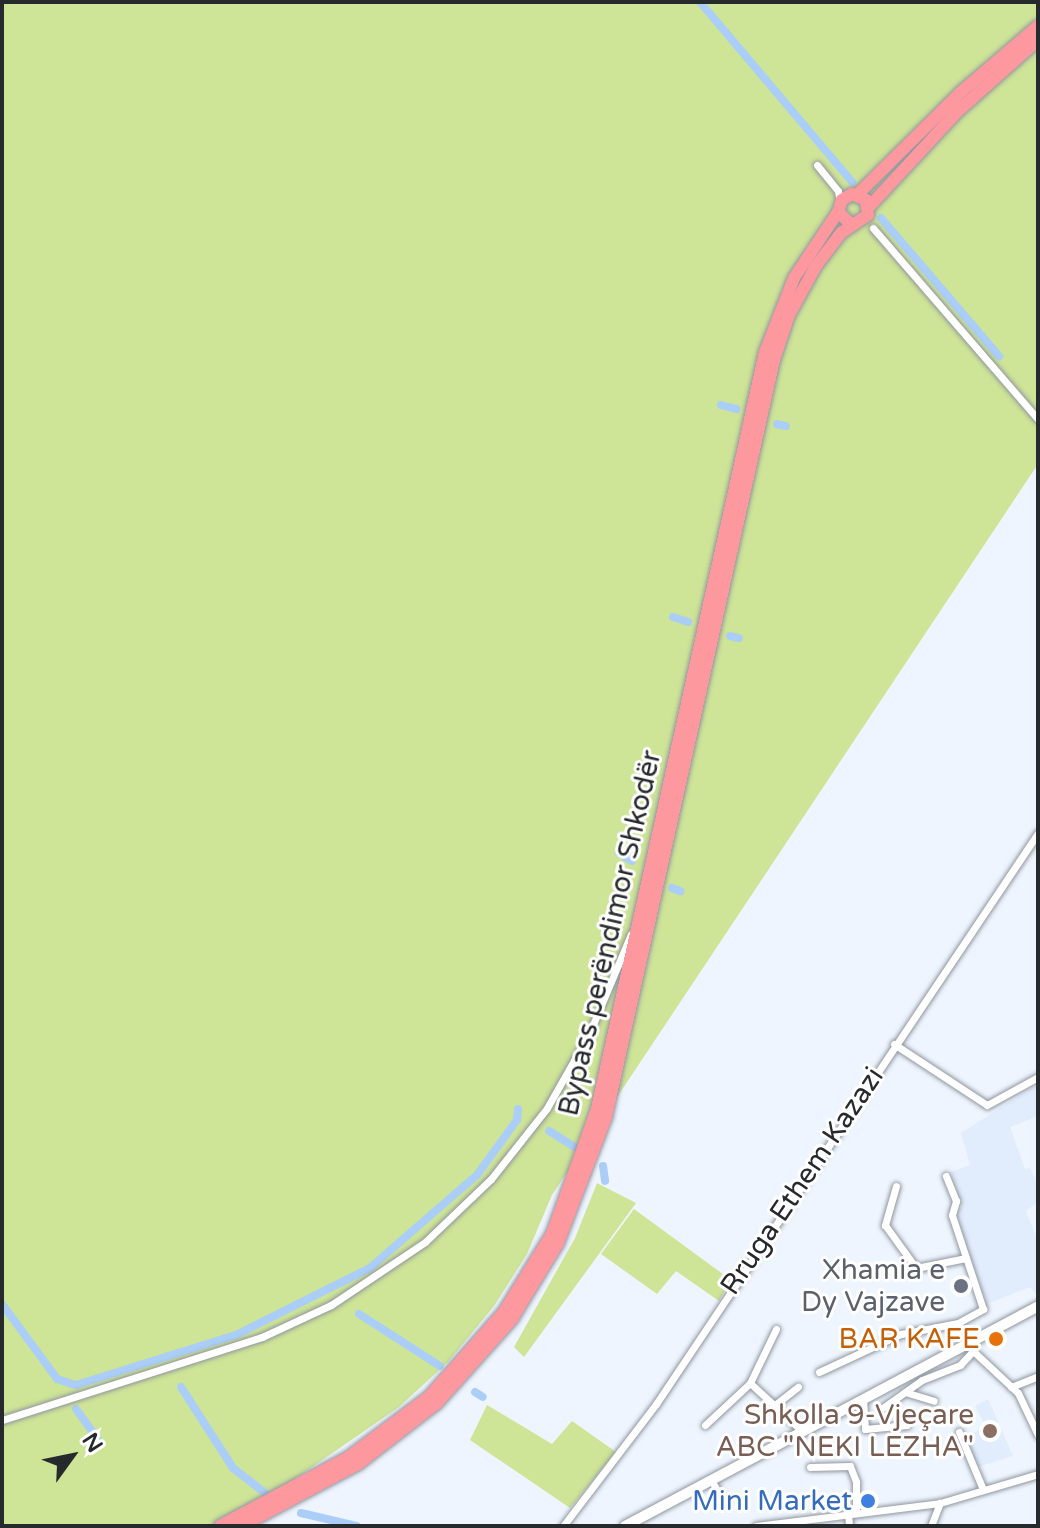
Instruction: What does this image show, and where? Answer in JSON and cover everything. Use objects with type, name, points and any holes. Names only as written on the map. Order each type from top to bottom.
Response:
[{"type":"highway","name":"Bypass perëndimor Shkodër","points":[[220,1526],[308,1481],[391,1429],[449,1378],[517,1295],[552,1234],[588,1143],[765,352],[794,278],[839,207],[961,92],[1038,26]]},
{"type":"highway","name":"Bypass perëndimor Shkodër","points":[[242,1526],[358,1464],[437,1403],[512,1319],[558,1243],[606,1117],[774,360],[806,281],[831,244],[869,211],[957,112],[1038,40]]},
{"type":"highway","points":[[855,194],[869,211]]},
{"type":"highway","points":[[839,207],[855,225]]},
{"type":"main road","points":[[625,1526],[863,1399],[970,1347],[1038,1306]]},
{"type":"street","points":[[817,165],[836,188],[839,207]]},
{"type":"street","points":[[836,188],[855,194]]},
{"type":"street","points":[[869,211],[873,228],[1038,419]]},
{"type":"street","points":[[855,225],[873,228]]},
{"type":"street","name":"Rruga Ethem Kazazi","points":[[563,1526],[656,1404],[1038,833]]},
{"type":"street","points":[[2,1420],[274,1331],[331,1305],[425,1242],[491,1179],[547,1108],[589,1034],[641,909]]},
{"type":"street","points":[[894,1044],[987,1105],[1038,1077]]},
{"type":"street","points":[[819,1372],[901,1334],[958,1323],[983,1309],[966,1258],[946,1176]]},
{"type":"street","points":[[896,1186],[885,1225],[916,1268],[966,1258]]},
{"type":"street","points":[[958,1323],[970,1347],[1011,1387],[1028,1411],[1038,1435]]},
{"type":"street","points":[[705,1425],[750,1383],[776,1329]]},
{"type":"street","points":[[881,1409],[902,1393],[960,1365],[970,1347]]},
{"type":"street","points":[[1011,1387],[1038,1376]]},
{"type":"street","points":[[750,1383],[802,1431]]},
{"type":"street","points":[[894,1383],[902,1393],[934,1401]]},
{"type":"street","points":[[776,1404],[798,1387]]},
{"type":"street","points":[[863,1399],[865,1429],[907,1425]]},
{"type":"street","points":[[1028,1411],[1038,1404]]},
{"type":"street","points":[[959,1432],[982,1487]]},
{"type":"street","points":[[810,1467],[850,1466],[852,1512],[849,1526]]},
{"type":"street","points":[[756,1526],[940,1503],[982,1487],[1038,1474]]},
{"type":"street","points":[[711,1480],[724,1502]]},
{"type":"street","points":[[931,1526],[940,1503]]},
{"type":"shaded area","points":[[1038,1084],[1038,1116],[1010,1127],[1025,1169],[1030,1168],[1038,1185],[1038,1202],[1026,1211],[1038,1241],[1038,1296],[1030,1287],[987,1304],[965,1247],[956,1209],[962,1207],[951,1172],[970,1165],[961,1133]]},
{"type":"shaded area","name":"Shkolla 9-Vjeçare ABC \"NEKI LEZHA\"","points":[[988,1399],[1013,1456],[977,1467],[964,1437],[986,1427],[975,1406]]},
{"type":"green space","points":[[2,2],[1038,2],[1038,464],[552,1195],[527,1254],[494,1306],[448,1362],[399,1407],[227,1526],[2,1526]]},
{"type":"green space","points":[[597,1183],[636,1203],[524,1357],[514,1347],[575,1238]]},
{"type":"green space","points":[[634,1209],[731,1280],[719,1301],[676,1271],[657,1294],[601,1254]]},
{"type":"green space","points":[[487,1405],[552,1444],[572,1421],[616,1452],[570,1508],[470,1440]]},
{"type":"waterway","points":[[700,2],[852,182]]},
{"type":"waterway","points":[[881,218],[999,356]]},
{"type":"waterway","points":[[721,405],[736,409]]},
{"type":"waterway","points":[[777,424],[786,426]]},
{"type":"waterway","points":[[673,617],[688,622]]},
{"type":"waterway","points":[[730,636],[739,638]]},
{"type":"waterway","points":[[619,853],[632,861]]},
{"type":"waterway","points":[[672,888],[680,891]]},
{"type":"waterway","points":[[2,1304],[57,1379],[76,1385],[236,1335],[370,1268],[477,1175],[517,1120],[518,1109]]},
{"type":"waterway","points":[[549,1131],[575,1147]]},
{"type":"waterway","points":[[603,1166],[605,1181]]},
{"type":"waterway","points":[[359,1314],[440,1366]]},
{"type":"waterway","points":[[181,1387],[233,1468],[265,1493]]},
{"type":"waterway","points":[[475,1392],[483,1397]]},
{"type":"waterway","points":[[76,1409],[97,1438]]},
{"type":"waterway","points":[[301,1513],[357,1526]]},
{"type":"place","name":"Xhamia e Dy Vajzave","points":[[961,1286]]},
{"type":"place","name":"BAR KAFE","points":[[996,1339]]},
{"type":"place","name":"Shkolla 9-Vjeçare ABC \"NEKI LEZHA\"","points":[[990,1431]]},
{"type":"place","name":"Mini Market","points":[[868,1501]]}]
